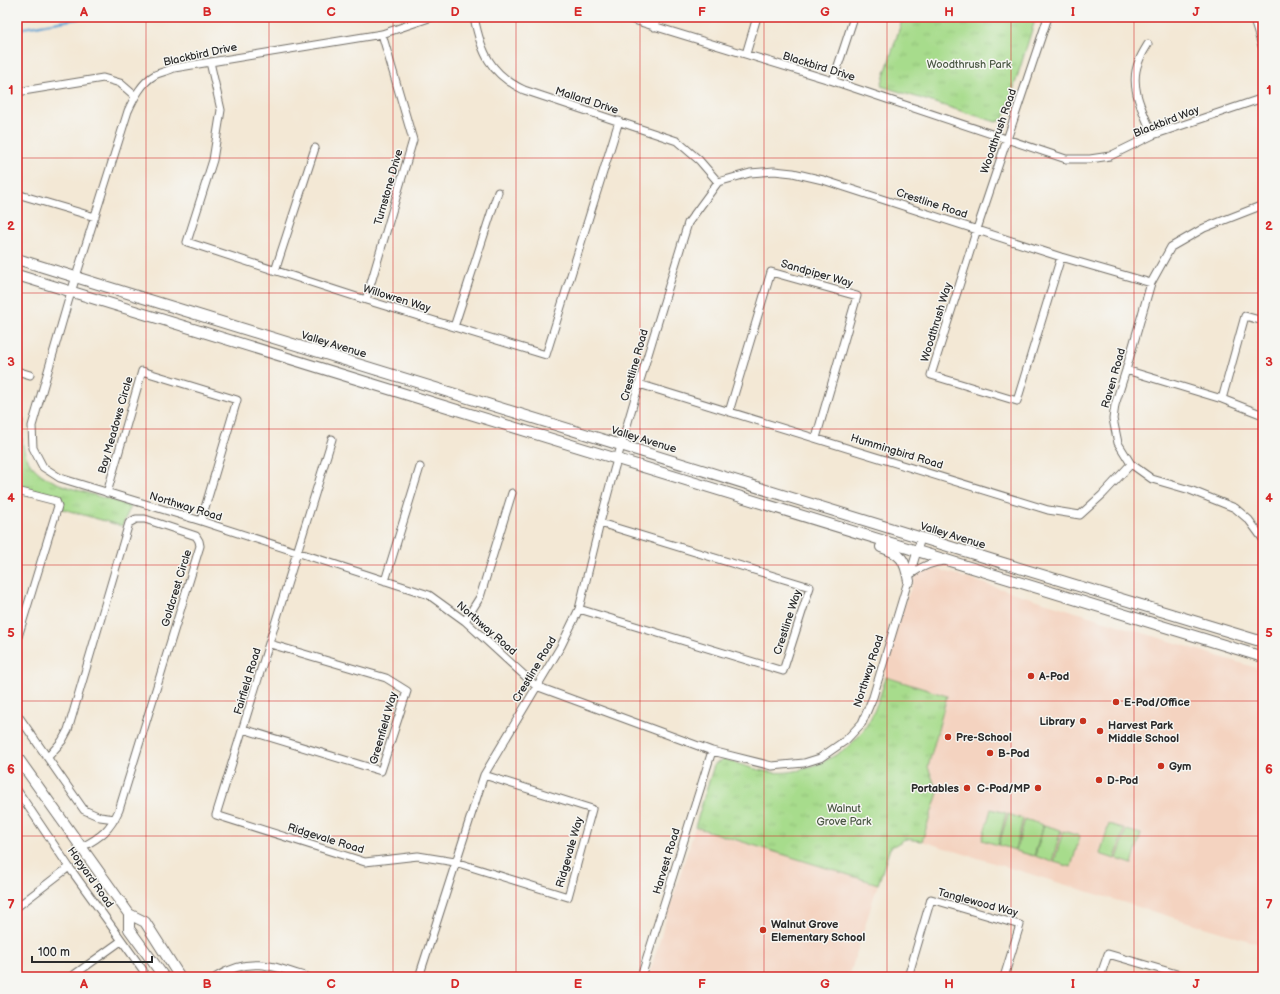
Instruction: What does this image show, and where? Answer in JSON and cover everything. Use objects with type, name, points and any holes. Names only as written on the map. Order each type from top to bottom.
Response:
[{"type":"main road","name":"Valley Avenue","points":[[17,259],[1263,642]]},
{"type":"main road","points":[[17,275],[1263,657]]},
{"type":"main road","points":[[863,535],[875,545],[890,550],[901,557],[910,578]]},
{"type":"main road","name":"Hopyard Road","points":[[17,756],[130,914],[145,922],[180,977]]},
{"type":"main road","name":"Hopyard Road","points":[[130,914],[129,929],[164,977]]},
{"type":"street","name":"Blackbird Drive","points":[[72,291],[128,111],[135,96],[155,75],[174,68],[382,34],[432,17]]},
{"type":"street","name":"Mallard Drive","points":[[474,17],[481,46],[488,61],[498,74],[510,84],[677,141],[699,160],[718,182]]},
{"type":"street","name":"Blackbird Drive","points":[[624,17],[833,81],[1007,139]]},
{"type":"street","points":[[654,27],[657,17]]},
{"type":"street","points":[[746,54],[757,17]]},
{"type":"street","points":[[833,81],[854,17]]},
{"type":"street","name":"Woodthrush Road","points":[[977,229],[1048,17]]},
{"type":"street","points":[[1253,17],[1263,49]]},
{"type":"street","name":"Turnstone Drive","points":[[366,300],[413,140],[382,34]]},
{"type":"street","points":[[1148,44],[1138,61],[1135,74],[1138,100],[1153,135]]},
{"type":"street","name":"Willowren Way","points":[[210,62],[221,110],[213,160],[187,242],[366,300],[546,355],[619,121]]},
{"type":"street","points":[[17,92],[103,78],[120,83],[135,96]]},
{"type":"street","name":"Blackbird Way","points":[[1007,139],[1066,159],[1090,159],[1110,156],[1153,135],[1263,98]]},
{"type":"street","points":[[274,271],[315,148]]},
{"type":"street","name":"Crestline Road","points":[[419,977],[484,775],[561,646],[579,609],[600,523],[639,384],[688,223],[718,182],[750,173],[774,170],[793,173],[823,180],[1061,257],[1151,283]]},
{"type":"street","points":[[454,327],[498,192]]},
{"type":"street","points":[[17,194],[95,217]]},
{"type":"street","name":"Raven Road","points":[[1263,206],[1204,228],[1171,247],[1151,283],[1114,406],[1113,419],[1118,443],[1131,464],[1152,479],[1190,490],[1235,508],[1249,520],[1263,538]]},
{"type":"street","name":"Woodthrush Way","points":[[977,229],[931,375],[1017,401],[1061,257]]},
{"type":"street","name":"Sandpiper Way","points":[[729,412],[771,272],[857,296],[816,438]]},
{"type":"street","name":"Northway Road","points":[[72,291],[32,426],[33,448],[43,467],[60,478],[201,521],[429,595],[465,621],[536,686],[712,751],[772,766],[804,763],[820,758],[846,740],[862,723],[873,697],[921,538]]},
{"type":"street","points":[[1222,399],[1245,316],[1263,321]]},
{"type":"street","points":[[1126,370],[1222,399],[1263,415]]},
{"type":"street","points":[[17,371],[30,374]]},
{"type":"street","name":"Bay Meadows Circle","points":[[107,493],[142,372],[237,400],[201,521]]},
{"type":"street","name":"Hummingbird Road","points":[[639,384],[1048,510],[1080,515],[1102,495],[1131,464]]},
{"type":"street","name":"Fairfield Road","points":[[216,815],[270,644],[296,552],[332,440]]},
{"type":"street","points":[[385,581],[420,467]]},
{"type":"street","points":[[17,491],[56,501],[58,506],[17,640]]},
{"type":"street","points":[[465,621],[480,597],[512,493]]},
{"type":"street","name":"Goldcrest Circle","points":[[48,757],[62,741],[68,730],[129,522],[136,519],[146,519],[196,536],[200,541],[200,546],[119,810],[115,819],[101,837],[82,847]]},
{"type":"street","name":"Crestline Way","points":[[579,609],[783,671],[810,587],[600,523]]},
{"type":"street","points":[[910,578],[918,569],[930,563],[947,561]]},
{"type":"street","name":"Greenfield Way","points":[[243,729],[381,771],[407,691],[386,678],[270,644]]},
{"type":"street","points":[[17,714],[84,810],[100,817],[115,819]]},
{"type":"street","name":"Harvest Road","points":[[641,977],[712,751]]},
{"type":"street","name":"Ridgevale Way","points":[[455,862],[568,897],[592,809],[484,775]]},
{"type":"street","name":"Hopyard Road","points":[[18,793],[121,941],[143,970],[144,977]]},
{"type":"street","name":"Ridgevale Road","points":[[216,815],[365,862],[418,856],[455,862]]},
{"type":"street","points":[[17,907],[70,867]]},
{"type":"street","name":"Tanglewood Way","points":[[908,977],[931,899],[1020,925],[1004,977]]},
{"type":"street","points":[[71,977],[121,941]]},
{"type":"street","points":[[1100,977],[1108,954],[1187,977]]},
{"type":"street","points":[[216,977],[228,970],[249,964],[264,964],[307,977]]},
{"type":"shaded area","name":"Harvest Park Middle School","points":[[931,567],[1263,670],[1263,945],[922,841],[938,794],[928,767],[947,696],[886,677],[882,668],[888,645],[917,573]]},
{"type":"shaded area","name":"Walnut Grove Elementary School","points":[[695,827],[878,884],[849,977],[648,977]]},
{"type":"green space","name":"Woodthrush Park","points":[[903,17],[1036,17],[1004,119],[996,122],[881,86]]},
{"type":"green space","points":[[17,418],[24,420],[22,438],[24,450],[28,460],[34,468],[42,475],[60,484],[131,506],[122,526],[63,509],[63,502],[59,498],[17,486]]},
{"type":"green space","name":"Walnut Grove Park","points":[[886,677],[947,696],[928,767],[938,793],[922,841],[905,839],[890,848],[878,884],[695,827],[714,765],[723,759],[758,770],[780,773],[802,769],[828,759],[842,751],[862,732],[875,708]]},
{"type":"green space","points":[[991,809],[1006,813],[998,845],[982,840]]},
{"type":"green space","points":[[1008,814],[1023,819],[1015,850],[999,845]]},
{"type":"green space","points":[[1025,819],[1043,825],[1034,856],[1016,851]]},
{"type":"green space","points":[[1109,824],[1124,829],[1115,859],[1100,854]]},
{"type":"green space","points":[[1044,825],[1061,830],[1052,862],[1035,856]]},
{"type":"green space","points":[[1126,830],[1141,834],[1132,864],[1117,859]]},
{"type":"green space","points":[[1063,831],[1080,836],[1071,867],[1054,862]]},
{"type":"waterway","points":[[17,29],[89,17]]},
{"type":"place","name":"A-Pod","points":[[1031,676]]},
{"type":"place","name":"E-Pod/Office","points":[[1116,702]]},
{"type":"place","name":"Library","points":[[1083,721]]},
{"type":"place","name":"Harvest Park Middle School","points":[[1100,731]]},
{"type":"place","name":"Pre-School","points":[[948,737]]},
{"type":"place","name":"B-Pod","points":[[990,753]]},
{"type":"place","name":"Gym","points":[[1161,766]]},
{"type":"place","name":"D-Pod","points":[[1099,780]]},
{"type":"place","name":"Portables","points":[[967,788]]},
{"type":"place","name":"C-Pod/MP","points":[[1038,788]]},
{"type":"place","name":"Walnut Grove Elementary School","points":[[763,930]]}]
